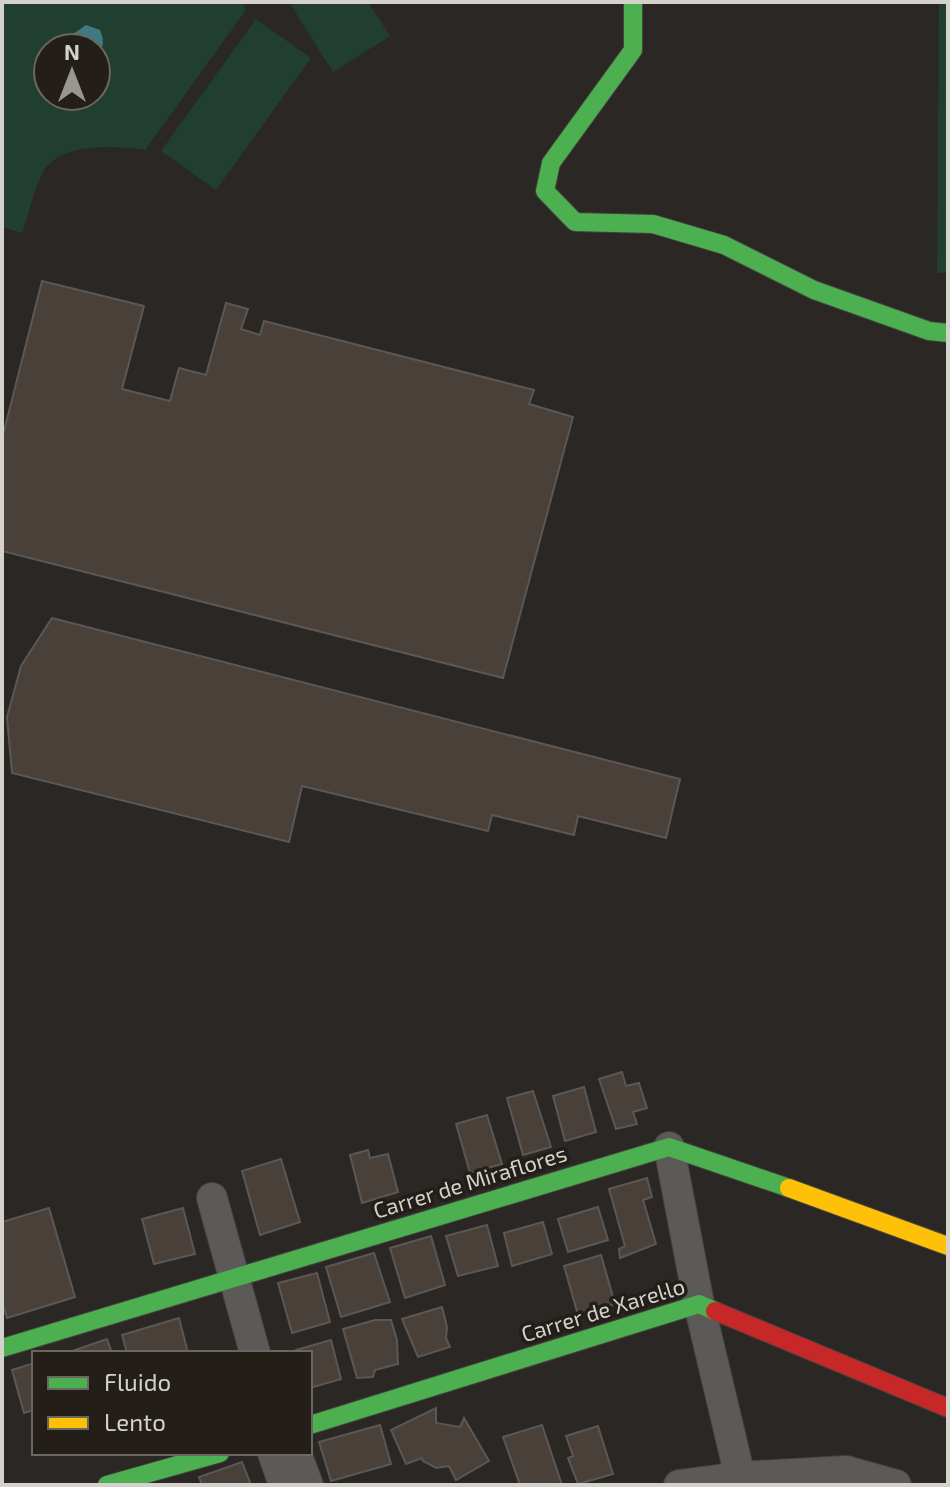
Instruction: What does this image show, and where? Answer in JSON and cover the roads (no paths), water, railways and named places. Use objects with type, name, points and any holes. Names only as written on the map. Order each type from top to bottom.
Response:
[{"type":"street","points":[[633,2],[633,50],[551,163],[545,191],[575,222],[653,224],[724,245],[814,290],[929,331],[948,333]]},
{"type":"street","points":[[741,1481],[699,1304],[669,1147],[948,1246]]},
{"type":"street","name":"Carrer de Miraflores","points":[[2,1348],[669,1147]]},
{"type":"street","points":[[212,1198],[254,1351]]},
{"type":"street","name":"Carrer de Xarel·lo","points":[[312,1424],[699,1304],[948,1408]]},
{"type":"street","points":[[107,1485],[213,1455]]},
{"type":"street","points":[[274,1455],[284,1485]]},
{"type":"street","points":[[297,1455],[308,1485]]},
{"type":"street","points":[[679,1485],[846,1471],[896,1485]]},
{"type":"water","points":[[86,25],[101,32],[76,32]]}]
